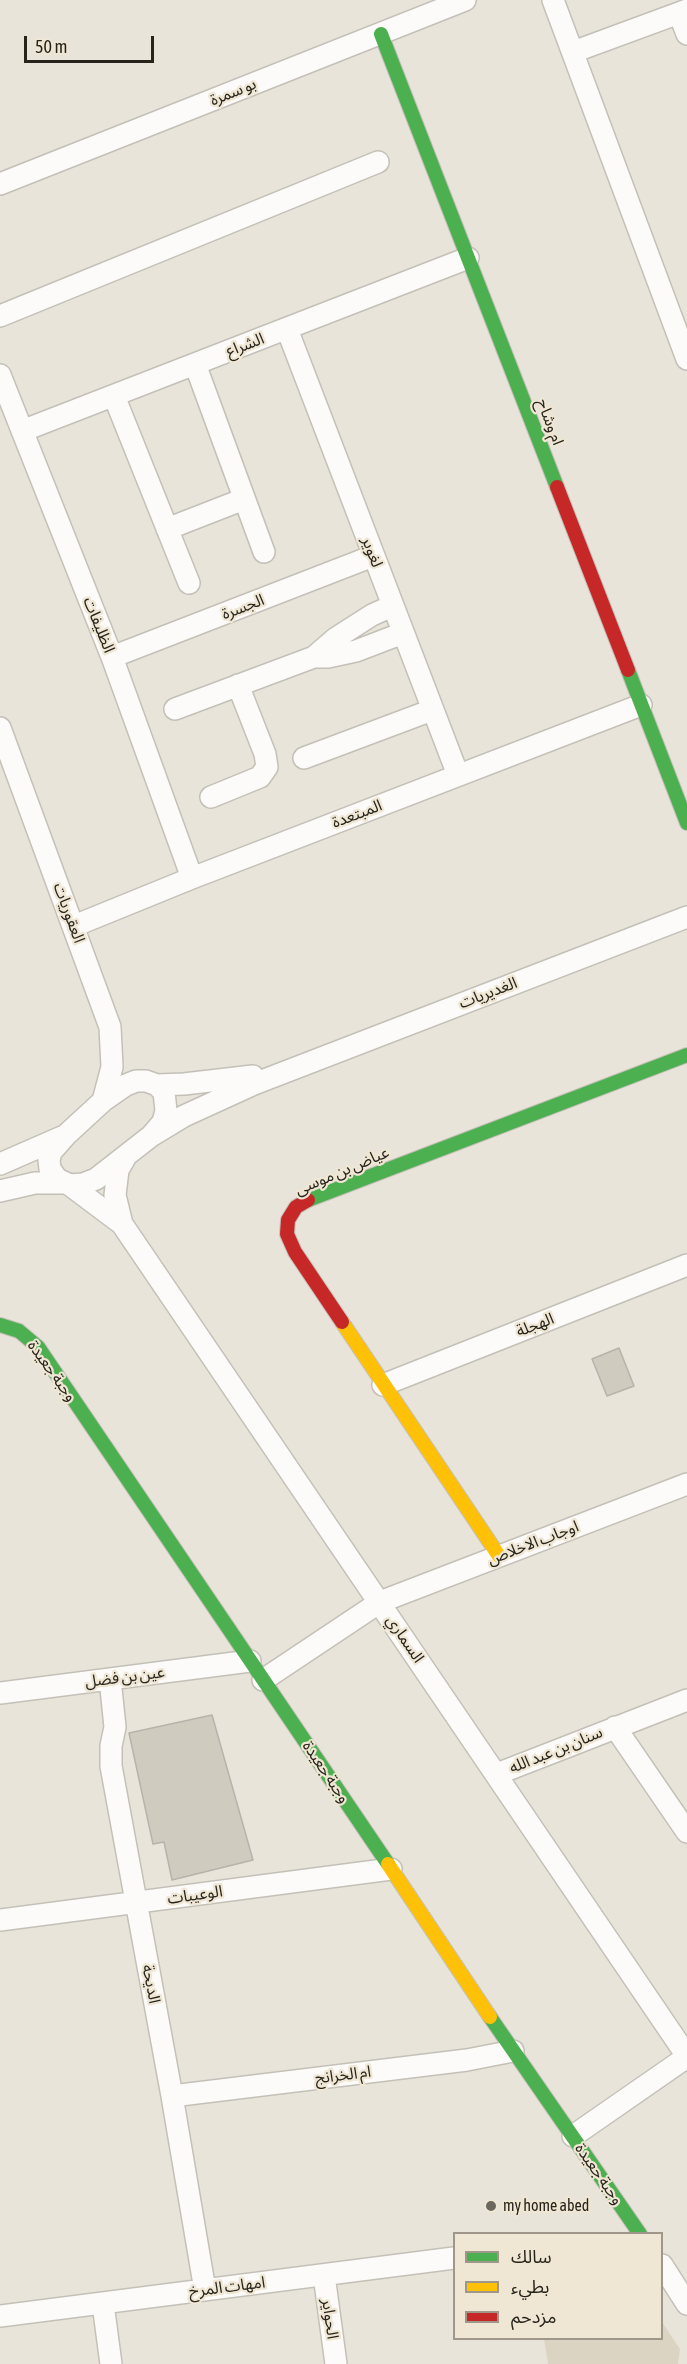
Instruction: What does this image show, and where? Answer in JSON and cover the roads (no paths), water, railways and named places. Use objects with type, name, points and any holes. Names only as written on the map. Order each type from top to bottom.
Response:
[{"type":"street","name":"بو سمرة","points":[[0,184],[465,0]]},
{"type":"street","points":[[553,0],[687,359]]},
{"type":"street","points":[[573,52],[683,11],[687,33]]},
{"type":"street","name":"ام وشاح","points":[[381,34],[687,823]]},
{"type":"street","points":[[0,316],[378,162]]},
{"type":"street","name":"الشراع","points":[[22,431],[468,258]]},
{"type":"street","name":"لغوير","points":[[286,328],[458,776]]},
{"type":"street","points":[[195,364],[264,552]]},
{"type":"street","name":"الظليفات","points":[[0,375],[112,657],[192,878]]},
{"type":"street","points":[[114,396],[189,583]]},
{"type":"street","points":[[167,529],[243,499]]},
{"type":"street","name":"الجسرة","points":[[112,657],[373,556]]},
{"type":"street","points":[[175,709],[314,657],[342,633],[392,606]]},
{"type":"street","points":[[314,657],[328,657],[356,651],[403,633]]},
{"type":"street","points":[[211,797],[260,777],[267,767],[265,754],[238,686]]},
{"type":"street","name":"المبتعدة","points":[[74,926],[192,878],[641,705]]},
{"type":"street","points":[[304,758],[432,710]]},
{"type":"street","name":"العقوريات","points":[[0,728],[110,1027],[112,1067],[103,1101]]},
{"type":"street","name":"الغديريات","points":[[151,1136],[218,1099],[687,917]]},
{"type":"street","name":"عياض بن موسى","points":[[499,1556],[295,1252],[287,1234],[288,1220],[296,1208],[307,1200],[687,1055]]},
{"type":"street","name":"الغديريات","points":[[66,1135],[103,1101],[136,1081],[157,1084],[210,1082],[290,1071]]},
{"type":"street","points":[[0,1191],[35,1183],[83,1184],[96,1179],[151,1136],[163,1122],[166,1111],[164,1092],[157,1084]]},
{"type":"street","points":[[0,1164],[66,1135]]},
{"type":"street","points":[[66,1135],[51,1152],[49,1160],[51,1169],[66,1184]]},
{"type":"street","name":"السماري","points":[[122,1224],[115,1195],[118,1170],[125,1158]]},
{"type":"street","name":"السماري","points":[[66,1184],[122,1224],[687,2056]]},
{"type":"street","name":"الهجلة","points":[[383,1385],[687,1265]]},
{"type":"street","name":"وجبة جعيدة","points":[[0,1325],[20,1331],[38,1347],[513,2051],[639,2232]]},
{"type":"street","name":"اوجاب الاخلاص","points":[[263,1680],[380,1602],[687,1484]]},
{"type":"street","name":"عين بن فضل","points":[[0,1693],[250,1661]]},
{"type":"street","name":"الديحة","points":[[110,1679],[115,1727],[110,1756],[205,2290]]},
{"type":"street","name":"سنان بن عبد الله","points":[[497,1774],[687,1700]]},
{"type":"street","name":"سنان بن عبد الله","points":[[615,1727],[687,1832]]},
{"type":"street","name":"الوعيبات","points":[[0,1920],[391,1869]]},
{"type":"street","name":"ام الخرانج","points":[[172,2097],[467,2060],[513,2051]]},
{"type":"street","points":[[573,2136],[687,2056]]},
{"type":"street","name":"امهات المرخ","points":[[0,2316],[453,2258]]},
{"type":"street","points":[[663,2267],[687,2304]]},
{"type":"street","name":"الحواير","points":[[324,2275],[336,2364]]},
{"type":"street","points":[[103,2304],[111,2364]]},
{"type":"place","name":"my home abed","points":[[491,2206]]}]
